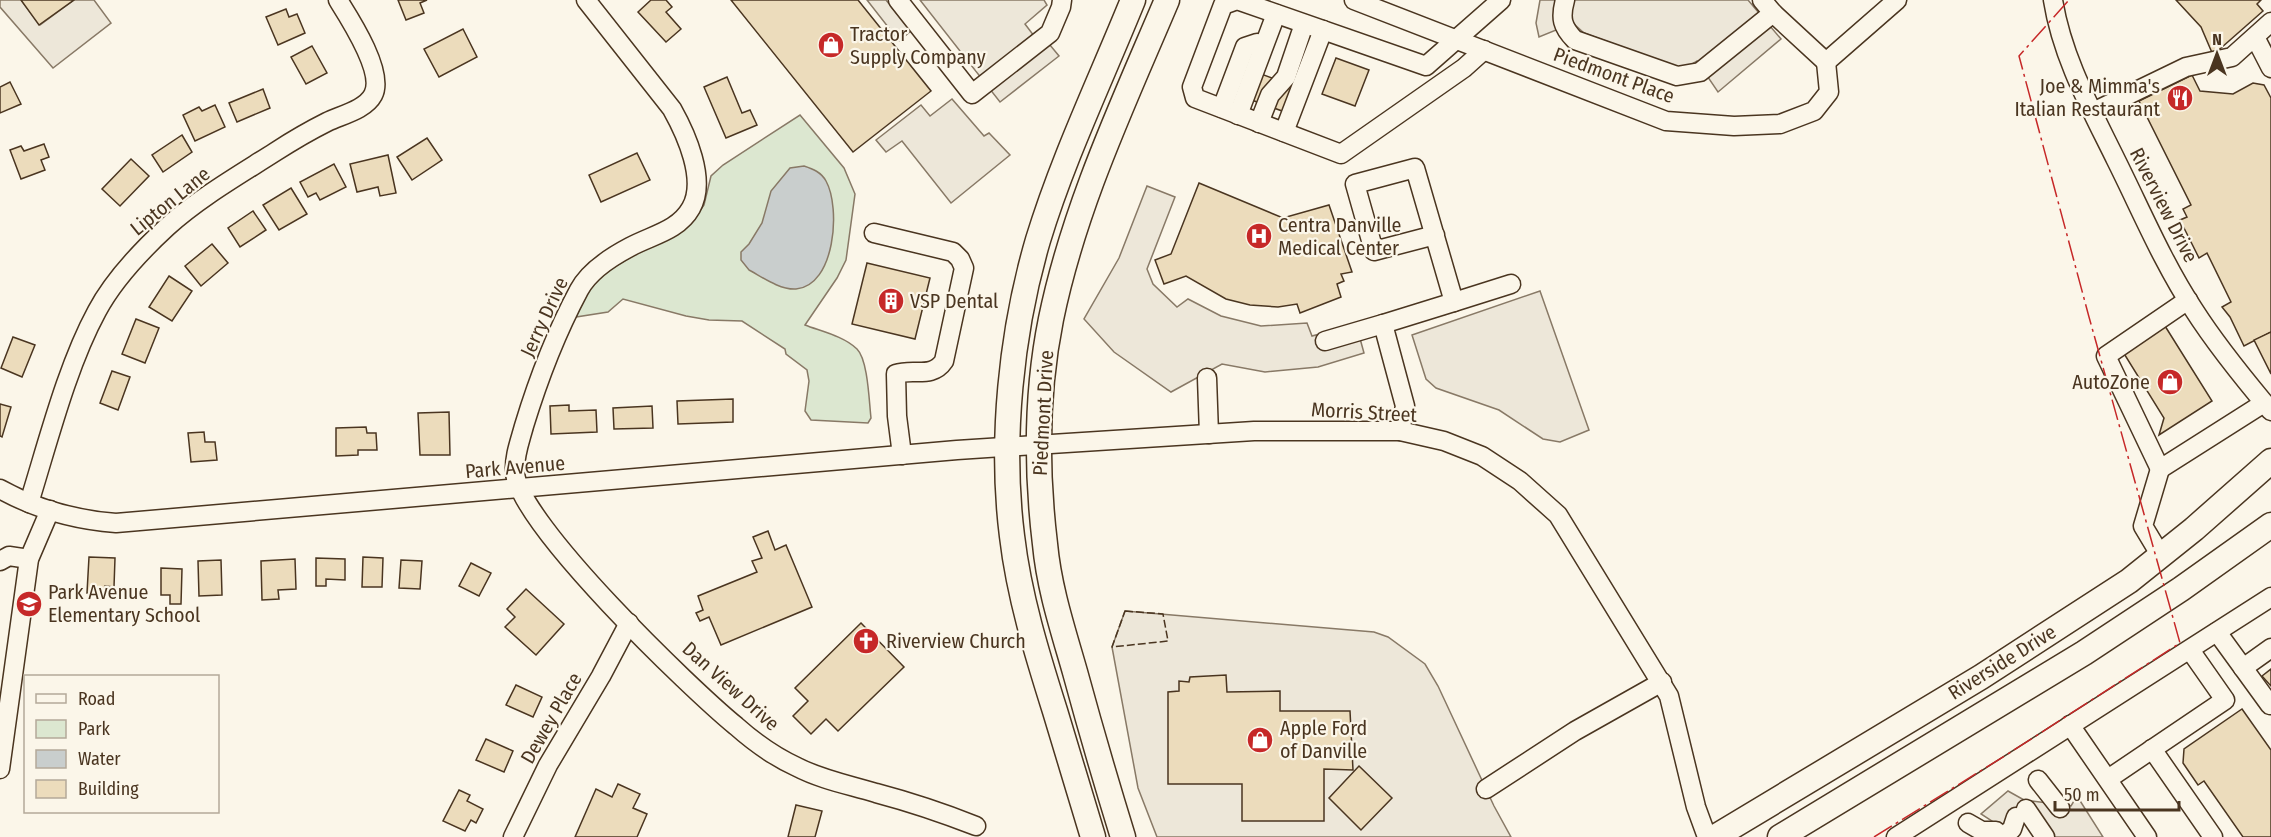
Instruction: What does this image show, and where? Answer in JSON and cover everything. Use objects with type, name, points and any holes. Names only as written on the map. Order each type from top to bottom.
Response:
[{"type":"main road","name":"Piedmont Drive","points":[[1093,837],[1027,620],[1012,535],[1008,447],[1010,394],[1016,346],[1038,241],[1060,177],[1133,0]]},
{"type":"main road","name":"Piedmont Drive","points":[[1123,837],[1054,599],[1045,545],[1038,446],[1045,355],[1051,318],[1067,253],[1086,195],[1167,0]]},
{"type":"main road","name":"Riverside Drive","points":[[1715,837],[1981,677],[2129,581],[2271,460]]},
{"type":"main road","name":"Riverside Drive","points":[[1780,837],[2084,653],[2181,589],[2271,525]]},
{"type":"main road","points":[[1102,769],[1113,787],[1128,837]]},
{"type":"main road","points":[[1073,771],[1073,797],[1078,837]]},
{"type":"street","name":"Lipton Lane","points":[[29,503],[83,339],[98,309],[114,285],[168,226],[215,191],[284,146],[369,101],[374,93],[375,76],[365,49],[338,0]]},
{"type":"street","name":"Jerry Drive","points":[[518,489],[514,474],[515,458],[531,404],[555,342],[580,288],[597,269],[630,247],[671,228],[683,219],[692,206],[695,196],[696,176],[693,156],[678,118],[586,0]]},
{"type":"street","points":[[898,0],[972,94],[1050,33],[1062,0]]},
{"type":"street","points":[[1484,50],[1464,68],[1341,153],[1195,98],[1192,87],[1223,5],[1237,0],[1426,66],[1501,0]]},
{"type":"street","name":"Piedmont Place","points":[[1354,0],[1666,121],[1734,126],[1780,124],[1814,111],[1829,92],[1826,62]]},
{"type":"street","points":[[1565,0],[1560,16],[1565,31],[1575,40],[1677,76],[1700,72],[1768,6],[1826,62],[1897,0]]},
{"type":"street","name":"Riverview Drive","points":[[2053,0],[2056,22],[2065,51],[2093,112],[2188,300],[2239,373],[2268,407]]},
{"type":"street","points":[[1230,112],[1245,48],[1296,20]]},
{"type":"street","points":[[1260,123],[1270,95],[1286,77],[1296,20]]},
{"type":"street","points":[[1230,112],[1296,20]]},
{"type":"street","points":[[1281,131],[1296,20]]},
{"type":"street","points":[[2093,112],[2186,67],[2232,57],[2271,22]]},
{"type":"street","points":[[2255,37],[2271,68]]},
{"type":"street","points":[[1435,235],[1374,251],[1355,184],[1415,168],[1435,235],[1454,302]]},
{"type":"street","points":[[874,233],[953,252],[960,259],[964,268],[945,362],[933,371],[896,374],[897,416],[902,455]]},
{"type":"street","points":[[1325,341],[1511,284]]},
{"type":"street","points":[[2161,556],[2143,526],[2160,469],[2106,356],[2188,300]]},
{"type":"street","points":[[1383,324],[1405,406],[1400,432]]},
{"type":"street","points":[[1207,378],[1209,434]]},
{"type":"street","points":[[2160,469],[2268,407]]},
{"type":"street","name":"Morris Street","points":[[1038,446],[1254,431],[1400,432],[1444,441],[1482,456],[1520,481],[1558,515],[1662,682],[1670,696],[1696,807],[1707,837]]},
{"type":"street","name":"Park Avenue","points":[[0,489],[50,510],[91,521],[116,524],[902,455],[1038,446]]},
{"type":"street","name":"Dan View Drive","points":[[518,489],[556,544],[629,623],[737,728],[795,766],[816,776],[931,808],[976,826]]},
{"type":"street","points":[[0,769],[7,653],[29,559],[50,510]]},
{"type":"street","points":[[0,561],[9,556],[29,559]]},
{"type":"street","points":[[1896,837],[2271,597]]},
{"type":"street","name":"Dewey Place","points":[[513,837],[548,765],[601,676],[629,623]]},
{"type":"street","points":[[2217,632],[2271,704]]},
{"type":"street","points":[[2108,779],[2225,700],[2190,650]]},
{"type":"street","points":[[2243,668],[2268,656]]},
{"type":"street","points":[[1486,789],[1575,731],[1662,682]]},
{"type":"street","points":[[2070,725],[2147,837]]},
{"type":"street","points":[[2152,749],[2213,837]]},
{"type":"street","points":[[2021,813],[2060,808],[2038,780]]},
{"type":"street","points":[[1968,823],[1982,831],[1999,834],[2012,829],[2021,813]]},
{"type":"street","points":[[2021,813],[2045,837]]},
{"type":"green space","points":[[800,115],[844,168],[855,194],[846,260],[837,278],[805,325],[852,344],[861,354],[869,392],[871,418],[868,423],[811,420],[805,411],[809,381],[807,370],[786,354],[785,349],[742,321],[709,320],[686,316],[623,299],[608,312],[576,317],[588,289],[601,275],[694,219],[704,205],[711,176],[723,165]]},
{"type":"shaded area","points":[[0,0],[21,0],[40,25],[74,0],[94,0],[111,23],[53,68],[0,7]]},
{"type":"shaded area","points":[[867,0],[886,0],[911,31],[899,41]]},
{"type":"shaded area","points":[[920,0],[1044,0],[1047,5],[1025,24],[1034,36],[1050,45],[1059,56],[1000,102]]},
{"type":"shaded area","points":[[1540,0],[1748,0],[1781,39],[1718,92],[1697,61],[1689,66],[1676,67],[1584,33],[1573,23],[1539,37],[1536,23]]},
{"type":"shaded area","points":[[952,99],[984,136],[989,133],[1010,155],[951,203],[902,141],[886,152],[876,140],[921,105],[930,116]]},
{"type":"shaded area","points":[[1147,186],[1175,197],[1147,269],[1153,284],[1177,307],[1188,299],[1221,316],[1261,326],[1307,323],[1312,336],[1356,324],[1364,353],[1318,367],[1265,372],[1222,364],[1171,392],[1114,352],[1084,319],[1119,258]]},
{"type":"shaded area","points":[[1540,291],[1589,430],[1560,442],[1543,439],[1499,410],[1436,388],[1426,379],[1412,335]]},
{"type":"shaded area","points":[[1125,611],[1374,632],[1388,637],[1425,664],[1438,686],[1494,806],[1511,837],[1157,837],[1138,788],[1112,647]]},
{"type":"shaded area","points":[[2008,791],[2024,800],[2071,806],[2077,796],[2103,837],[2054,837],[2041,816],[2012,829],[2003,837],[1973,837],[1992,821],[1981,814]]},
{"type":"water","points":[[804,166],[824,178],[831,193],[833,226],[831,244],[827,261],[819,275],[809,285],[790,289],[749,270],[741,260],[741,252],[762,223],[771,191],[790,168]]},
{"type":"building","points":[[21,0],[74,0],[39,25]]},
{"type":"building","points":[[398,0],[427,0],[420,3],[424,13],[406,20]]},
{"type":"building","points":[[651,0],[666,0],[672,7],[666,12],[681,29],[666,42],[638,12]]},
{"type":"building","name":"Tractor Supply Company","points":[[731,0],[858,0],[931,91],[853,152]]},
{"type":"building","points":[[2176,0],[2261,0],[2257,4],[2263,11],[2213,55],[2201,27]]},
{"type":"building","points":[[286,9],[289,17],[297,14],[305,33],[278,45],[266,17]]},
{"type":"building","points":[[463,29],[477,57],[439,77],[424,49]]},
{"type":"building","points":[[312,46],[327,73],[306,84],[291,57]]},
{"type":"building","points":[[1336,58],[1369,70],[1355,106],[1322,94]]},
{"type":"building","points":[[1242,67],[1305,90],[1296,116],[1232,93]]},
{"type":"building","points":[[2192,75],[2200,91],[2233,94],[2253,83],[2264,85],[2271,98],[2271,332],[2244,346],[2230,317],[2222,307],[2231,302],[2207,253],[2199,258],[2180,220],[2187,217],[2183,209],[2191,205],[2139,101]]},
{"type":"building","points":[[727,77],[742,113],[750,110],[757,125],[726,138],[704,87]]},
{"type":"building","points":[[10,82],[21,104],[0,113],[0,87]]},
{"type":"building","points":[[263,89],[270,108],[237,122],[229,103]]},
{"type":"building","points":[[215,105],[225,127],[195,141],[183,115],[199,107],[202,111]]},
{"type":"building","points":[[182,135],[192,152],[163,172],[152,155]]},
{"type":"building","points":[[427,138],[442,160],[412,180],[397,157]]},
{"type":"building","points":[[44,144],[49,157],[41,160],[45,170],[21,179],[10,150],[21,146],[24,151]]},
{"type":"building","points":[[637,153],[650,180],[601,202],[589,175]]},
{"type":"building","points":[[388,155],[396,193],[380,196],[378,187],[357,192],[350,164]]},
{"type":"building","points":[[131,159],[149,176],[120,206],[102,189]]},
{"type":"building","points":[[334,164],[346,187],[320,200],[316,193],[308,197],[300,182]]},
{"type":"building","name":"Centra Danville Medical Center","points":[[1199,183],[1283,218],[1329,205],[1352,272],[1341,274],[1344,281],[1337,284],[1341,297],[1300,313],[1297,304],[1278,307],[1250,305],[1226,299],[1186,276],[1164,284],[1155,260],[1171,254]]},
{"type":"building","points":[[291,188],[307,214],[279,230],[263,205]]},
{"type":"building","points":[[253,211],[266,230],[240,247],[228,228]]},
{"type":"building","points":[[212,244],[228,263],[201,286],[185,266]]},
{"type":"building","name":"VSP Dental","points":[[867,263],[930,278],[915,339],[852,324]]},
{"type":"building","points":[[169,276],[192,291],[172,321],[149,307]]},
{"type":"building","points":[[136,319],[159,328],[145,363],[122,354]]},
{"type":"building","points":[[2165,326],[2212,401],[2159,435],[2164,418],[2123,352]]},
{"type":"building","points":[[2271,332],[2271,374],[2254,340]]},
{"type":"building","points":[[13,337],[35,345],[22,377],[1,368]]},
{"type":"building","points":[[112,371],[130,377],[118,410],[100,403]]},
{"type":"building","points":[[733,399],[733,422],[678,424],[677,401]]},
{"type":"building","points":[[0,404],[11,407],[2,437],[0,436]]},
{"type":"building","points":[[569,405],[569,411],[596,410],[597,432],[551,434],[550,406]]},
{"type":"building","points":[[652,406],[653,428],[614,429],[613,408]]},
{"type":"building","points":[[449,412],[450,455],[420,455],[418,413]]},
{"type":"building","points":[[366,427],[367,433],[376,433],[377,450],[358,450],[358,455],[336,456],[336,428]]},
{"type":"building","points":[[204,432],[205,442],[215,442],[217,460],[191,462],[188,433]]},
{"type":"building","points":[[768,531],[775,550],[786,545],[812,607],[721,645],[709,617],[700,621],[696,613],[703,610],[698,596],[757,572],[752,561],[762,558],[753,537]]},
{"type":"building","points":[[89,557],[115,558],[114,587],[105,586],[105,593],[87,593]]},
{"type":"building","points":[[363,557],[383,558],[382,587],[362,587]]},
{"type":"building","points":[[316,558],[345,559],[345,580],[326,579],[326,586],[316,586]]},
{"type":"building","points":[[295,559],[296,589],[278,590],[279,599],[262,600],[261,561]]},
{"type":"building","points":[[221,560],[222,595],[199,596],[198,561]]},
{"type":"building","points":[[401,560],[422,561],[420,589],[399,588]]},
{"type":"building","points":[[471,563],[491,573],[479,596],[459,586]]},
{"type":"building","points":[[161,568],[182,569],[181,604],[170,604],[170,595],[161,595]]},
{"type":"building","points":[[526,589],[564,624],[536,655],[505,627],[515,617],[507,609]]},
{"type":"building","points":[[861,623],[904,667],[838,731],[826,719],[811,734],[793,716],[808,701],[795,688]]},
{"type":"building","points":[[2271,669],[2271,686],[2262,676]]},
{"type":"building","name":"Apple Ford of Danville","points":[[1226,675],[1227,692],[1280,691],[1280,711],[1350,711],[1353,770],[1324,769],[1324,821],[1242,821],[1242,784],[1168,784],[1168,692],[1179,691],[1179,681],[1189,682],[1190,677]]},
{"type":"building","points":[[516,685],[542,697],[533,717],[506,705]]},
{"type":"building","points":[[2242,709],[2271,750],[2271,837],[2243,837],[2204,781],[2198,785],[2183,763],[2184,749]]},
{"type":"building","points":[[486,739],[513,751],[504,772],[476,760]]},
{"type":"building","points":[[1359,766],[1392,798],[1361,830],[1329,798]]},
{"type":"building","points":[[618,784],[640,794],[633,808],[647,814],[637,837],[575,837],[596,789],[612,797]]},
{"type":"building","points":[[459,790],[470,795],[467,801],[483,809],[476,823],[471,820],[465,831],[443,821]]},
{"type":"building","points":[[796,805],[822,811],[815,837],[788,837]]},
{"type":"fence","points":[[1125,611],[1163,614],[1168,641],[1112,647],[1125,611]]},
{"type":"power","points":[[1874,837],[2180,643],[2019,56],[2069,0]]},
{"type":"place","name":"Tractor Supply Company","points":[[831,45]]},
{"type":"place","name":"Joe & Mimma's Italian Restaurant","points":[[2180,98]]},
{"type":"place","name":"Centra Danville Medical Center","points":[[1259,236]]},
{"type":"place","name":"VSP Dental","points":[[891,301]]},
{"type":"place","name":"AutoZone","points":[[2170,382]]},
{"type":"place","name":"Park Avenue Elementary School","points":[[29,604]]},
{"type":"place","name":"Riverview Church","points":[[866,641]]},
{"type":"place","name":"Apple Ford of Danville","points":[[1260,740]]}]
